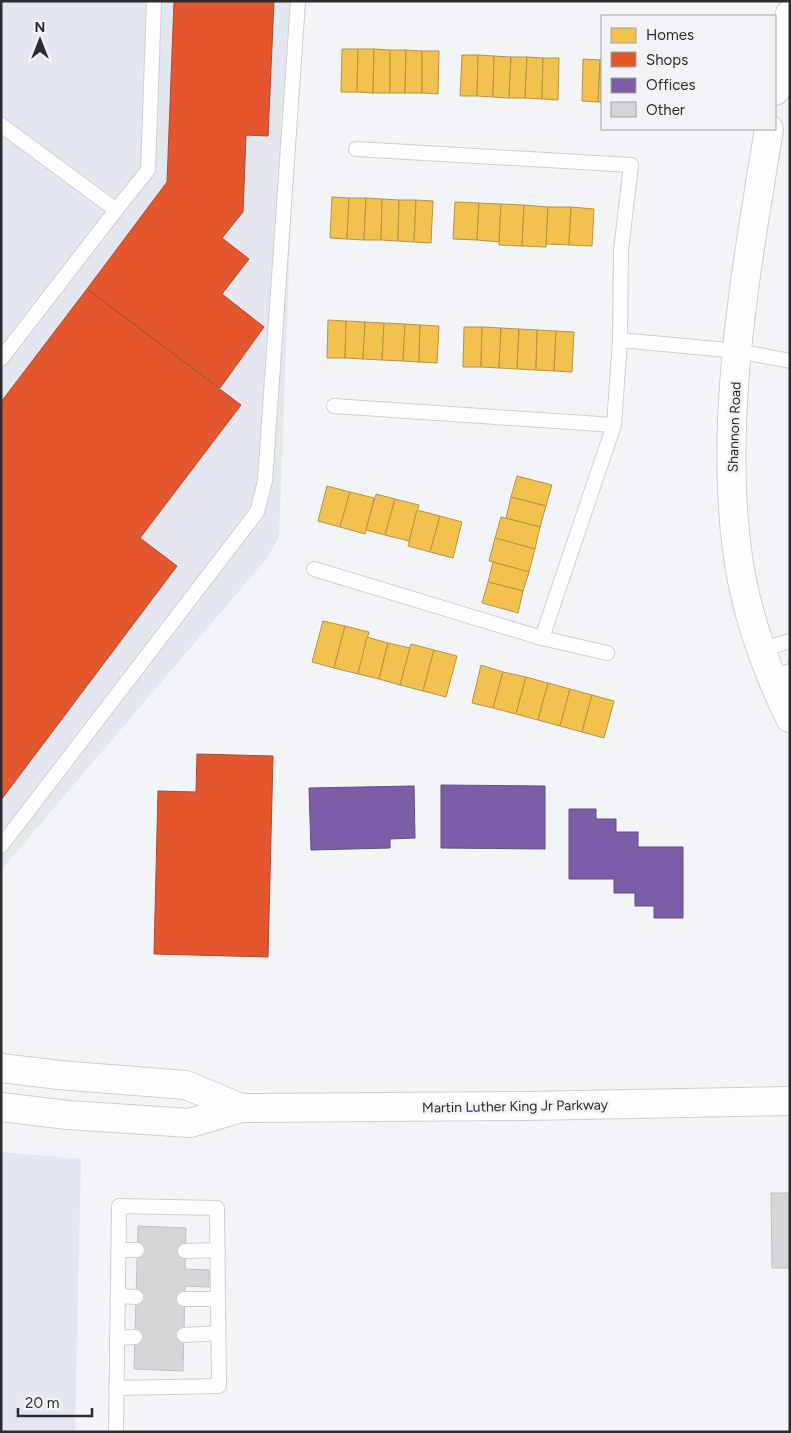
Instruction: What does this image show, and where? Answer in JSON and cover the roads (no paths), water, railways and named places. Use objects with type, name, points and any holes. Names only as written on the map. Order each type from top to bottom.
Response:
[{"type":"main road","points":[[776,86],[790,14]]},
{"type":"main road","name":"Shannon Road","points":[[769,130],[756,211],[738,351],[731,456],[733,511],[738,557],[749,612],[761,650],[781,674],[790,718]]},
{"type":"main road","name":"Martin Luther King Jr Parkway","points":[[1,1068],[59,1075],[186,1085],[240,1108]]},
{"type":"main road","name":"Martin Luther King Jr Parkway","points":[[1,1107],[68,1115],[190,1123],[240,1108],[517,1106],[790,1101]]},
{"type":"lane","points":[[1,359],[148,170],[154,1]]},
{"type":"lane","points":[[1,846],[258,512],[265,481],[298,1]]},
{"type":"lane","points":[[1,125],[116,210]]},
{"type":"lane","points":[[356,149],[631,164],[621,250],[620,340],[614,425],[542,638]]},
{"type":"lane","points":[[620,340],[738,351],[790,361]]},
{"type":"lane","points":[[334,406],[614,425]]},
{"type":"lane","points":[[314,569],[542,638],[607,653]]},
{"type":"lane","points":[[761,650],[790,641]]},
{"type":"lane","points":[[116,1388],[219,1386],[217,1208],[119,1206],[119,1250],[116,1388],[116,1432]]},
{"type":"lane","points":[[119,1250],[137,1250]]},
{"type":"lane","points":[[185,1251],[218,1250]]},
{"type":"lane","points":[[118,1296],[136,1297]]},
{"type":"lane","points":[[184,1299],[218,1299]]},
{"type":"lane","points":[[184,1335],[218,1332]]},
{"type":"lane","points":[[117,1338],[135,1338]]}]
